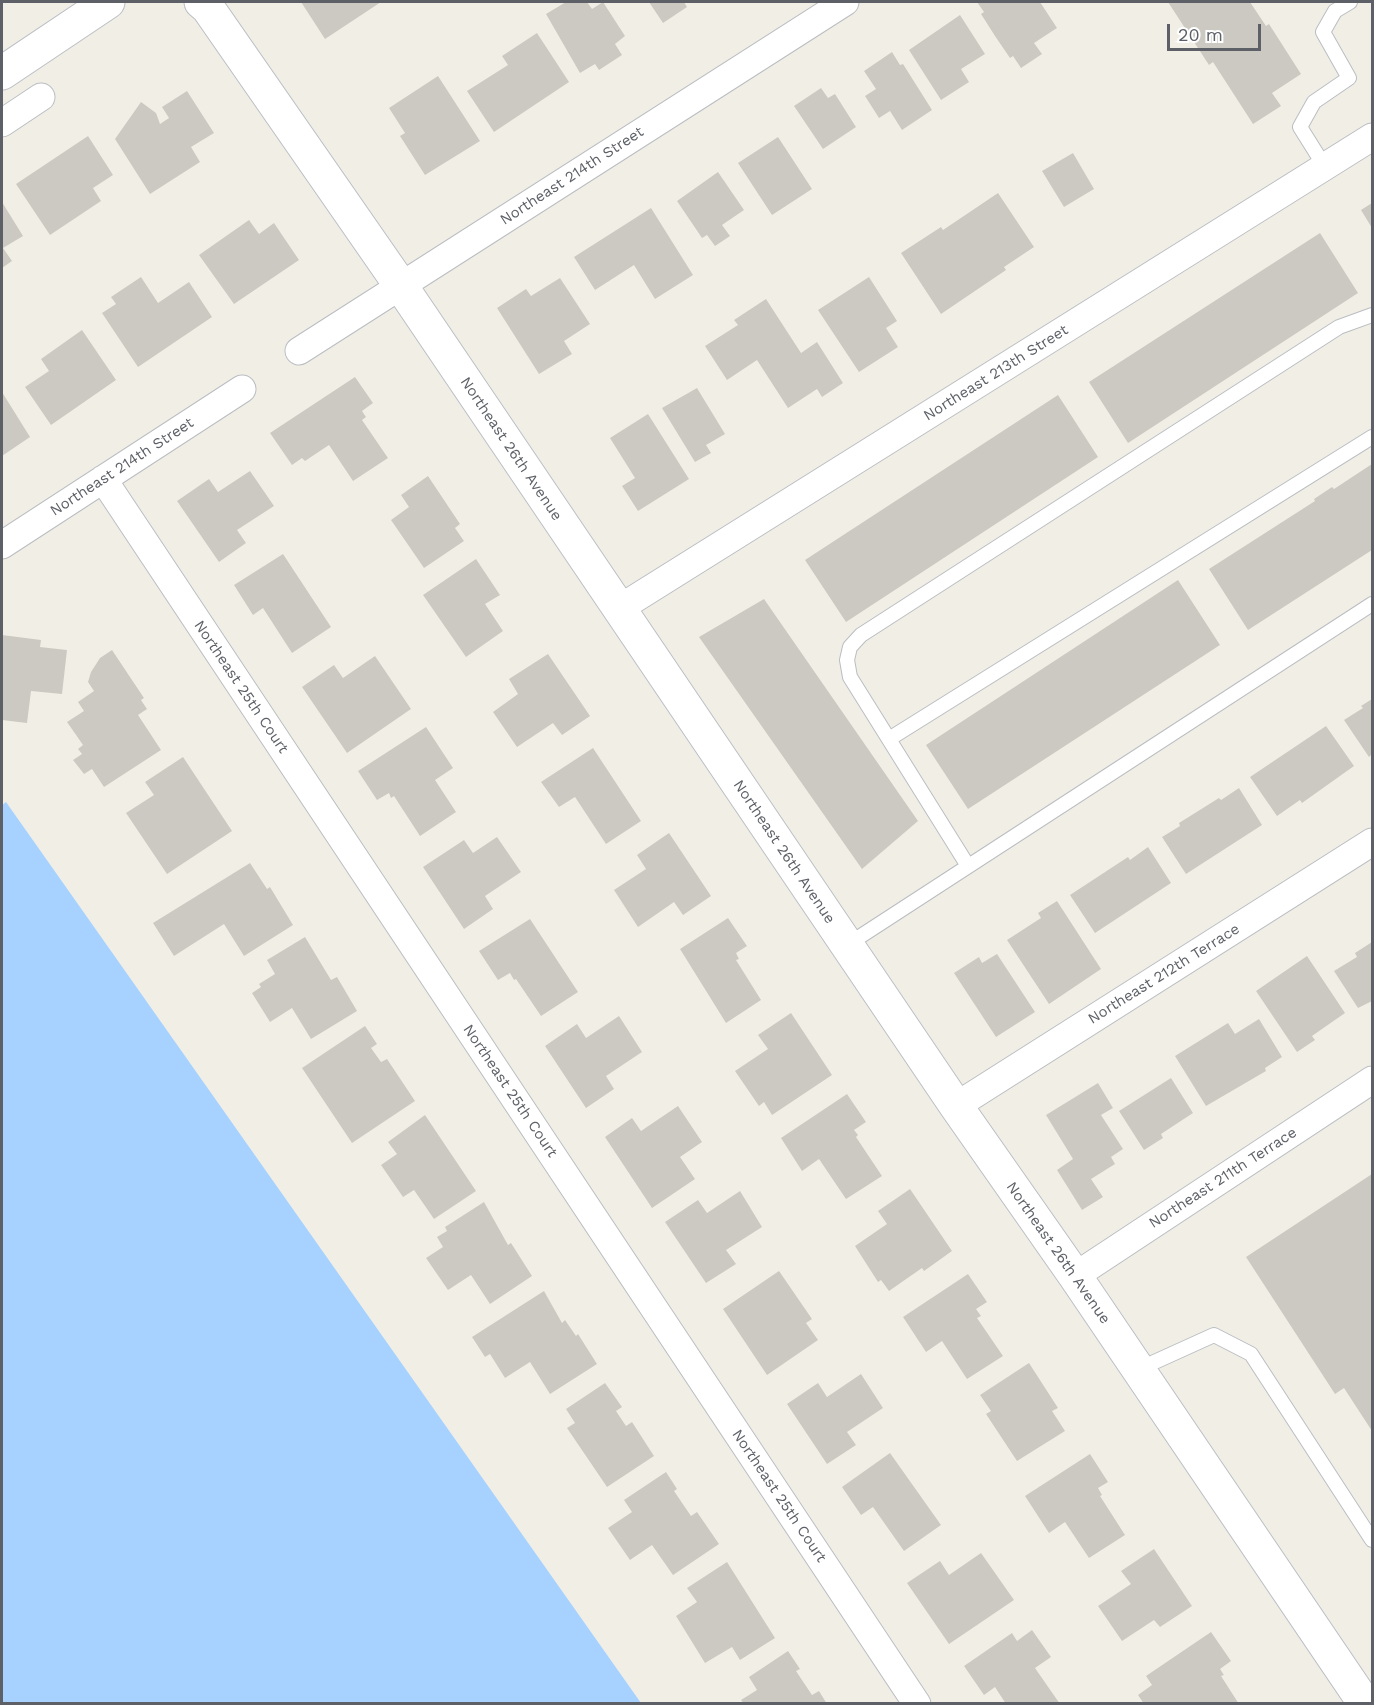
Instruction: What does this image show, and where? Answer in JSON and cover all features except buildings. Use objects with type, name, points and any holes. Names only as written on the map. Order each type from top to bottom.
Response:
[{"type":"street","points":[[2,73],[108,2]]},
{"type":"street","name":"Northeast 26th Avenue","points":[[201,2],[215,18],[401,286],[956,1106],[1075,1276],[1365,1704]]},
{"type":"street","name":"Northeast 214th Street","points":[[299,351],[846,2]]},
{"type":"street","points":[[2,123],[41,97]]},
{"type":"street","name":"Northeast 213th Street","points":[[620,609],[1372,137]]},
{"type":"street","name":"Northeast 214th Street","points":[[2,545],[242,389]]},
{"type":"street","name":"Northeast 25th Court","points":[[103,479],[917,1704]]},
{"type":"street","name":"Northeast 212th Terrace","points":[[956,1106],[1372,842]]},
{"type":"street","name":"Northeast 211th Terrace","points":[[1075,1276],[1372,1080]]},
{"type":"lane","points":[[1325,167],[1300,127],[1314,102],[1349,78],[1323,32],[1335,11],[1350,2]]},
{"type":"lane","points":[[968,866],[850,677],[847,660],[850,647],[861,635],[1339,327],[1372,315]]},
{"type":"lane","points":[[889,739],[1372,437]]},
{"type":"lane","points":[[847,945],[1372,604]]},
{"type":"lane","points":[[1138,1370],[1214,1335],[1251,1354],[1372,1540]]},
{"type":"water","points":[[6,802],[641,1703],[2,1703],[2,805]]}]
